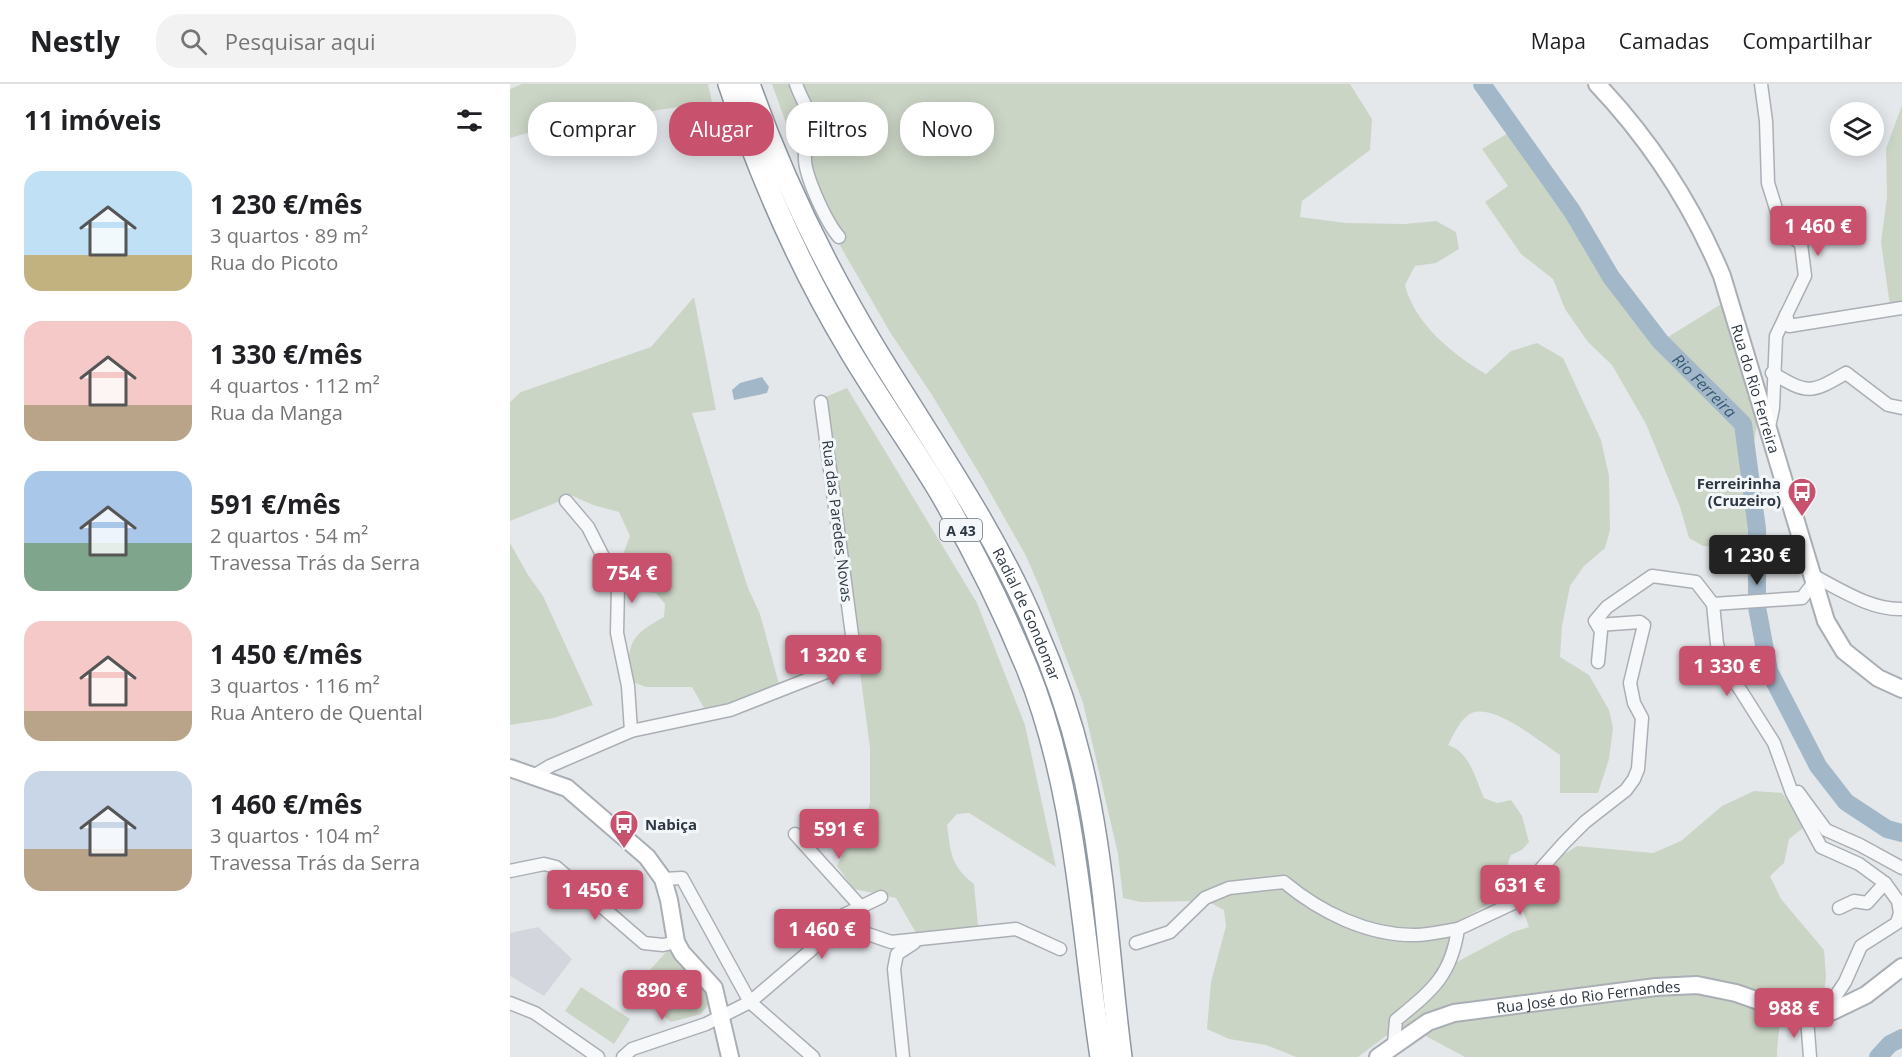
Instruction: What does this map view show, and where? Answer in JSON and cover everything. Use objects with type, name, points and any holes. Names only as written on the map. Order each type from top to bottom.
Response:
[{"type":"highway","name":"Radial de Gondomar","points":[[729,84],[759,167],[799,259],[848,348],[939,491],[975,555],[1028,670],[1045,720],[1066,807],[1081,894],[1101,1057]]},
{"type":"highway","name":"Radial de Gondomar","points":[[749,84],[768,138],[819,250],[876,351],[979,514],[1015,581],[1053,670],[1072,728],[1090,804],[1121,1057]]},
{"type":"main road","name":"Rua do Rio Ferreira","points":[[1597,84],[1651,146],[1681,191],[1707,240],[1722,276],[1826,621],[1844,651],[1878,678],[1902,690]]},
{"type":"main road","points":[[510,768],[567,788],[648,857],[663,879],[676,942],[682,953],[714,988],[730,1057]]},
{"type":"main road","points":[[1815,1017],[1866,995],[1902,966]]},
{"type":"main road","name":"Rua José do Rio Fernandes","points":[[1378,1057],[1428,1022],[1454,1013],[1656,987],[1697,985],[1736,993],[1815,1017]]},
{"type":"street","points":[[796,84],[811,120],[813,131],[805,154],[805,166],[831,228],[839,237]]},
{"type":"street","points":[[1761,84],[1766,121],[1768,183],[1782,228],[1801,244],[1805,276],[1776,336],[1772,373],[1773,408],[1769,427]]},
{"type":"street","points":[[1786,315],[1789,326],[1902,308]]},
{"type":"street","points":[[1772,373],[1800,389],[1819,388],[1846,373],[1888,405],[1902,408]]},
{"type":"street","name":"Rua das Paredes Novas","points":[[535,775],[550,766],[631,731],[730,710],[852,662],[850,624],[820,402]]},
{"type":"street","points":[[566,501],[588,527],[618,586],[617,633],[628,687],[631,731]]},
{"type":"street","points":[[1598,662],[1601,631],[1595,621],[1607,607],[1653,576],[1696,582],[1713,604],[1717,645],[1722,661],[1774,743],[1792,793],[1821,847],[1859,864],[1885,883],[1898,901],[1900,913],[1897,923],[1861,946],[1845,982],[1815,1017],[1810,1057]]},
{"type":"street","points":[[1713,604],[1802,598],[1814,579],[1887,609],[1902,609]]},
{"type":"street","points":[[1136,943],[1170,932],[1205,898],[1229,888],[1284,882],[1307,901],[1347,921],[1385,932],[1417,935],[1458,929],[1520,900],[1539,871],[1564,843],[1585,822],[1626,790],[1638,769],[1642,718],[1634,703],[1630,683],[1644,625],[1640,622],[1598,625]]},
{"type":"street","points":[[1788,780],[1826,830],[1902,868]]},
{"type":"street","points":[[795,834],[860,906]]},
{"type":"street","points":[[510,871],[544,864],[556,867],[644,943],[663,945],[676,942]]},
{"type":"street","points":[[663,879],[682,878],[750,1002],[813,1057]]},
{"type":"street","points":[[1839,908],[1854,901],[1868,903],[1885,883]]},
{"type":"street","points":[[623,1057],[632,1050],[706,1024],[721,1014],[750,1002],[811,950],[844,915],[880,897]]},
{"type":"street","points":[[844,915],[862,932],[891,942],[921,941],[1016,929],[1060,950]]},
{"type":"street","points":[[1394,1044],[1396,1020],[1440,982],[1455,946],[1458,929]]},
{"type":"street","points":[[903,1057],[894,969],[897,954],[921,941]]},
{"type":"street","points":[[510,1003],[535,1013],[597,1057]]},
{"type":"shaded area","points":[[538,927],[572,959],[544,996],[510,976],[510,933]]},
{"type":"green space","points":[[522,84],[708,84],[712,102],[669,102],[669,108],[657,110],[657,102],[528,102],[528,133],[510,138],[510,89]]},
{"type":"green space","points":[[772,84],[1350,84],[1372,119],[1370,150],[1302,201],[1300,217],[1346,223],[1405,224],[1436,221],[1456,232],[1459,249],[1436,263],[1415,266],[1405,285],[1417,313],[1436,337],[1460,357],[1486,374],[1511,351],[1537,343],[1563,358],[1601,440],[1609,476],[1610,530],[1605,548],[1584,566],[1570,586],[1562,626],[1560,657],[1589,675],[1609,710],[1613,728],[1609,759],[1598,793],[1560,793],[1560,755],[1513,723],[1486,712],[1475,712],[1463,720],[1448,745],[1462,753],[1467,760],[1484,798],[1497,803],[1511,800],[1522,816],[1529,842],[1522,850],[1511,855],[1500,887],[1491,901],[1460,921],[1449,933],[1453,958],[1457,962],[1513,932],[1529,927],[1523,911],[1528,896],[1553,861],[1577,846],[1653,853],[1681,841],[1722,806],[1754,791],[1782,793],[1798,815],[1803,828],[1789,839],[1784,863],[1770,876],[1781,899],[1824,950],[1826,977],[1824,995],[1791,1011],[1782,1022],[1779,1030],[1777,1057],[1465,1057],[1409,1027],[1386,1036],[1358,1057],[1296,1057],[1266,1045],[1229,1039],[1207,1029],[1211,982],[1226,926],[1224,910],[1207,901],[1140,902],[1123,898],[1118,854],[1083,703],[1026,556],[982,478],[932,395],[890,332],[813,199],[798,156],[888,156],[888,102],[786,102],[786,123]]},
{"type":"green space","points":[[1902,105],[1902,302],[1890,306],[1881,242],[1887,197],[1886,149]]},
{"type":"green space","points":[[1518,127],[1527,145],[1609,268],[1627,308],[1655,345],[1723,303],[1759,413],[1754,442],[1751,547],[1703,546],[1689,538],[1680,507],[1646,424],[1612,365],[1588,342],[1565,309],[1553,279],[1521,254],[1485,202],[1508,186],[1482,149]]},
{"type":"green space","points":[[694,297],[716,410],[692,413],[748,588],[760,614],[779,684],[720,706],[704,708],[692,687],[646,687],[630,681],[629,658],[633,642],[644,629],[664,617],[665,604],[656,593],[629,590],[620,579],[622,557],[630,536],[619,512],[593,505],[573,496],[510,521],[510,402],[521,392],[651,347]]},
{"type":"green space","points":[[847,388],[977,603],[1025,725],[1056,867],[969,813],[957,814],[947,825],[950,843],[953,858],[960,871],[974,884],[978,926],[916,933],[896,898],[854,889],[837,866],[846,847],[863,828],[870,803],[870,748],[860,672],[870,662],[856,642],[825,397]]},
{"type":"green space","points":[[510,543],[543,596],[593,705],[554,718],[510,725]]},
{"type":"green space","points":[[668,950],[694,972],[712,1000],[701,1014],[671,1022],[633,989]]},
{"type":"green space","points":[[581,987],[630,1019],[614,1044],[565,1011]]},
{"type":"water","points":[[762,377],[769,387],[767,393],[734,400],[732,390],[740,383]]},
{"type":"waterway","name":"Rio Ferreira","points":[[1482,84],[1572,211],[1611,277],[1660,341],[1743,424],[1757,529],[1757,607],[1769,671],[1818,766],[1846,802],[1887,829],[1902,833]]},
{"type":"waterway","name":"Rio Ferreira","points":[[1878,1057],[1890,1044],[1902,1038]]},
{"type":"place","name":"Ferreirinha (Cruzeiro)","points":[[1802,518]]},
{"type":"place","name":"Nabiça","points":[[624,850]]}]
